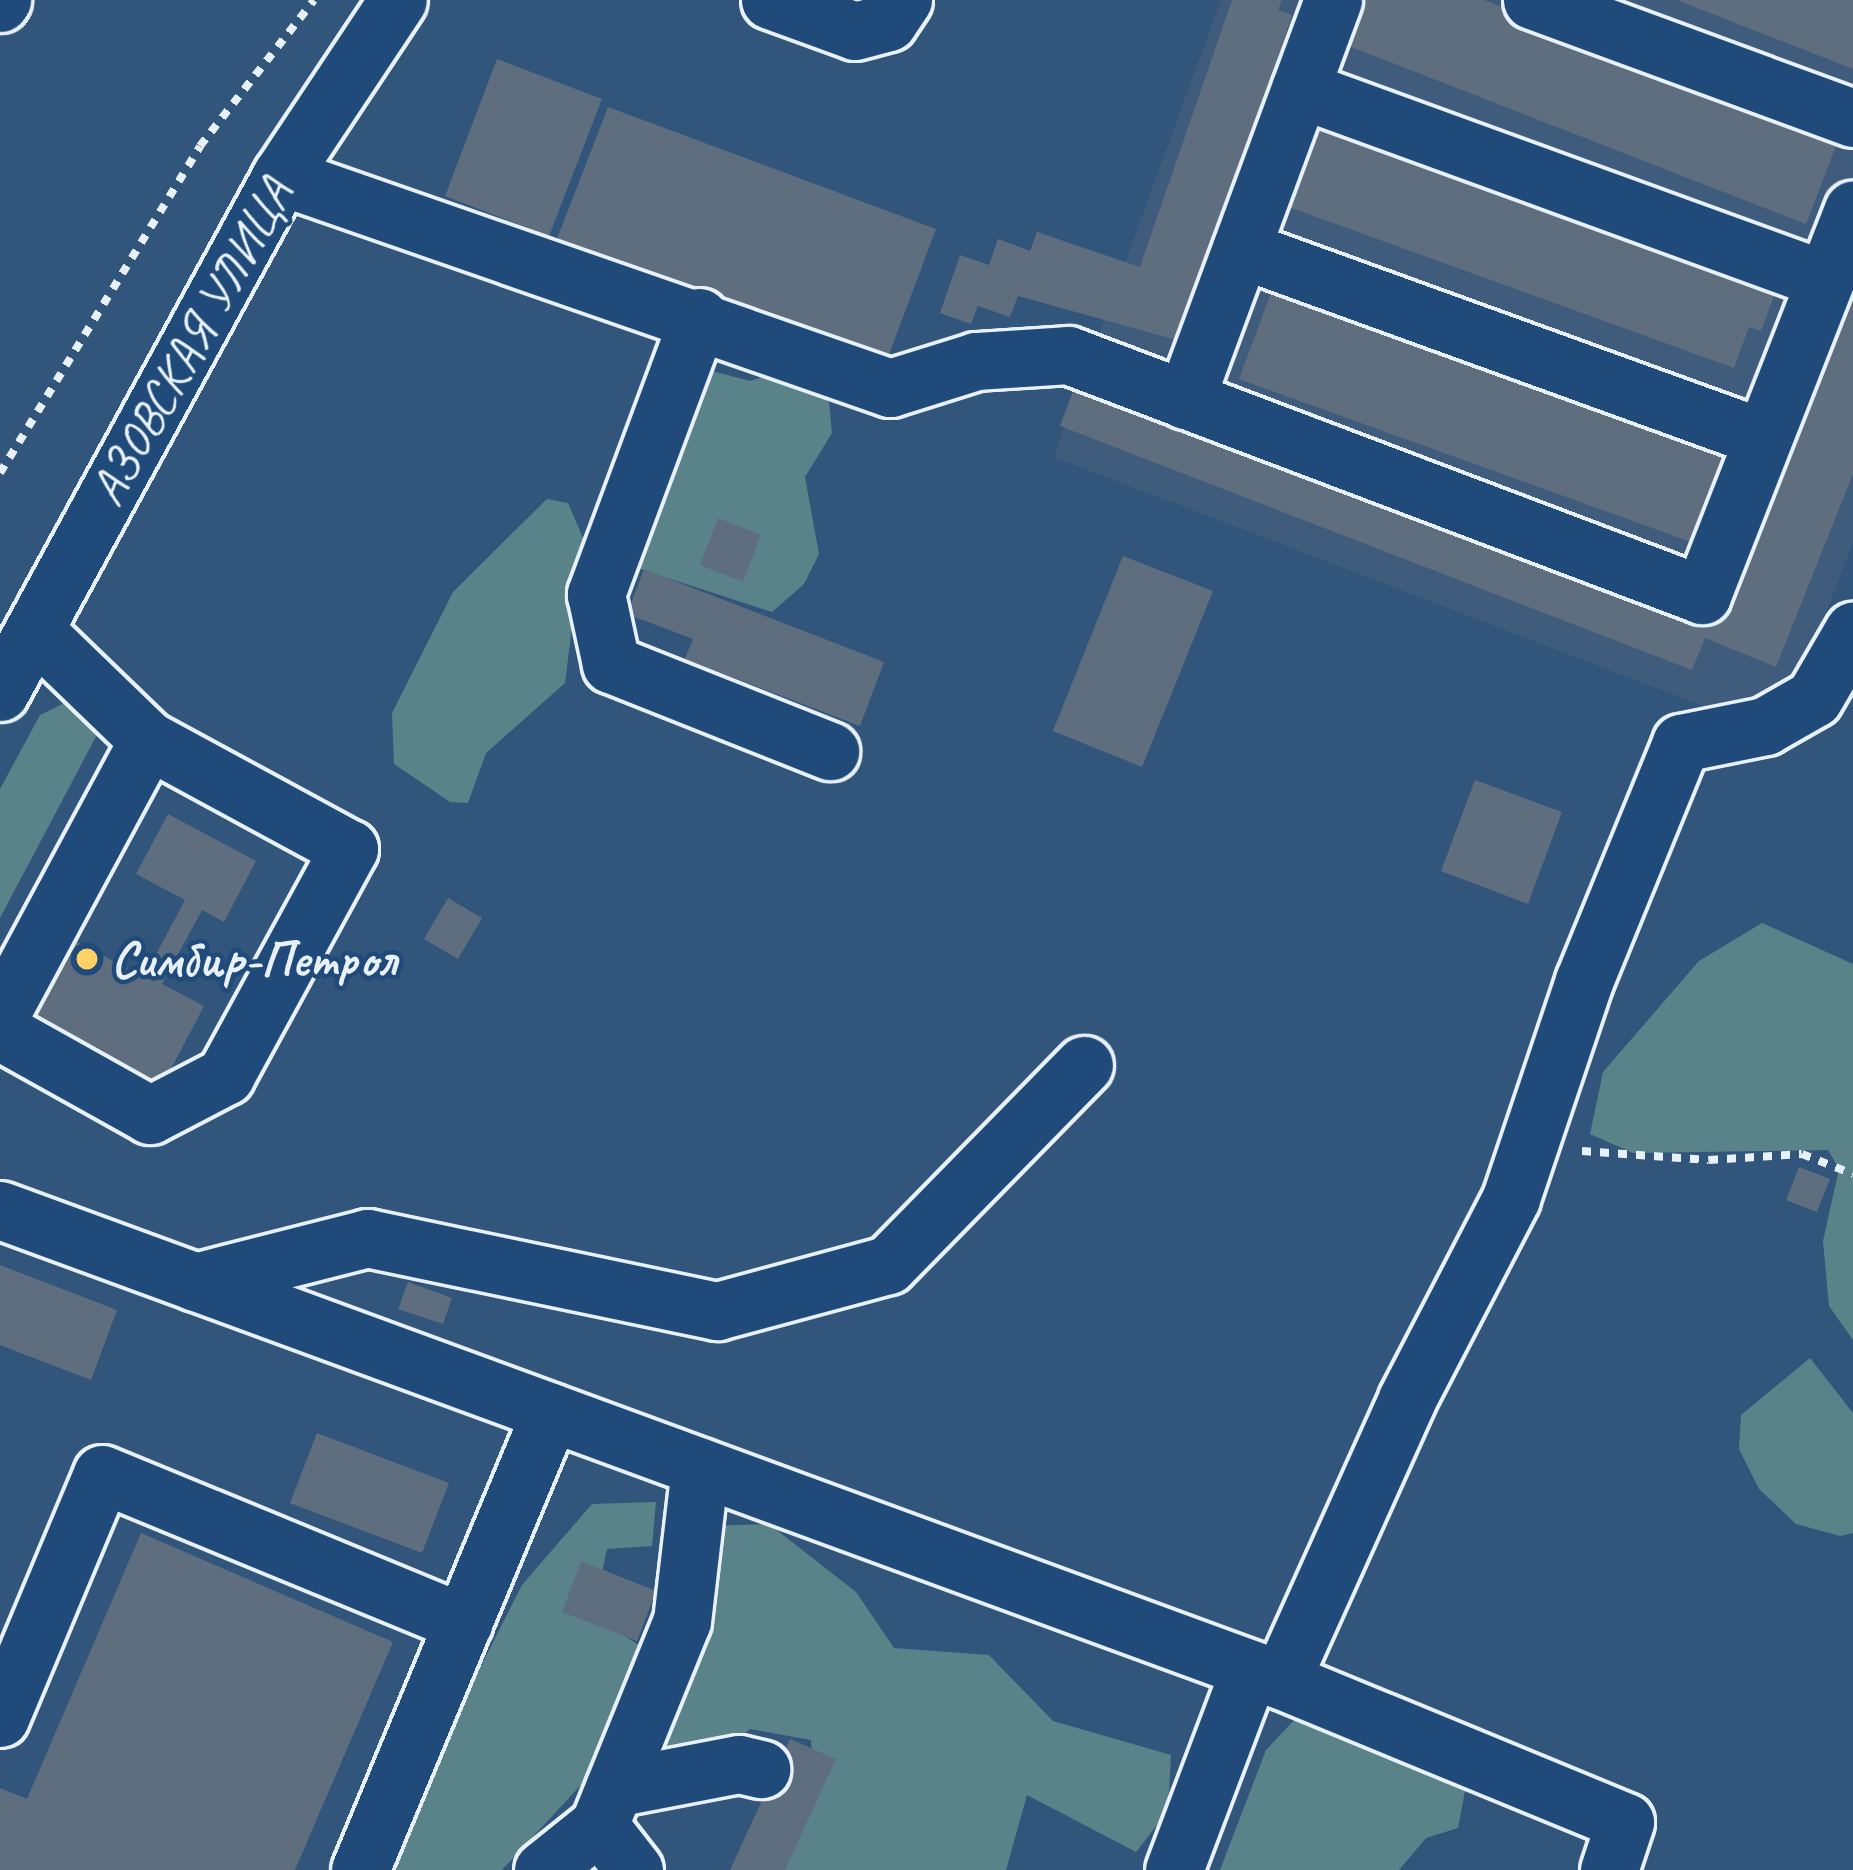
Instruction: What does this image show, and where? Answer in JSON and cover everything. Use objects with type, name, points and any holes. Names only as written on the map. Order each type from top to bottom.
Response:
[{"type":"street","points":[[770,0],[855,31],[888,22],[903,0]]},
{"type":"street","points":[[1185,400],[1334,0]]},
{"type":"street","points":[[1532,0],[1853,118]]},
{"type":"street","name":"АЗОВСКАЯ УЛИЦА","points":[[0,692],[281,176],[401,1]]},
{"type":"street","points":[[1300,88],[1826,280]]},
{"type":"street","points":[[281,176],[699,317],[890,388],[976,361],[1069,356],[1702,595],[1853,208]]},
{"type":"street","points":[[1241,249],[1763,439]]},
{"type":"street","points":[[699,317],[596,594],[611,664],[830,751]]},
{"type":"street","points":[[0,1031],[150,1115],[225,1076],[349,849],[148,740],[34,630]]},
{"type":"street","points":[[1174,1870],[1265,1674],[1511,1198],[1584,981],[1681,743],[1765,726],[1814,698],[1853,631]]},
{"type":"street","points":[[0,1015],[148,740]]},
{"type":"street","points":[[195,1282],[368,1238],[717,1311],[888,1265],[1084,1065]]},
{"type":"street","points":[[0,1210],[1265,1674],[1624,1822],[1609,1870]]},
{"type":"street","points":[[360,1870],[551,1412]]},
{"type":"street","points":[[543,1870],[607,1807],[682,1621],[700,1467]]},
{"type":"street","points":[[0,1718],[102,1474],[464,1623]]},
{"type":"street","points":[[607,1807],[739,1764],[760,1769]]},
{"type":"street","points":[[607,1807],[634,1870]]},
{"type":"path","points":[[0,473],[200,146],[314,0]]},
{"type":"path","points":[[1511,1198],[1581,1150],[1709,1160],[1802,1154],[1853,1174]]},
{"type":"shaded area","points":[[1221,0],[1853,0],[1853,542],[1802,675],[1719,712],[1054,457]]},
{"type":"green space","points":[[708,370],[750,381],[780,372],[829,402],[832,433],[805,477],[819,554],[804,584],[772,612],[634,567]]},
{"type":"green space","points":[[547,499],[568,503],[583,538],[565,683],[486,753],[468,803],[450,802],[394,764],[392,713],[453,592]]},
{"type":"green space","points":[[71,700],[99,731],[0,918],[0,789],[40,715]]},
{"type":"green space","points":[[1762,923],[1853,964],[1853,1340],[1829,1306],[1823,1241],[1839,1169],[1828,1150],[1633,1153],[1590,1134],[1603,1072],[1699,961]]},
{"type":"green space","points":[[1810,1358],[1853,1413],[1853,1533],[1840,1536],[1796,1524],[1759,1489],[1739,1449],[1741,1415]]},
{"type":"green space","points":[[656,1502],[652,1546],[607,1549],[593,1615],[654,1655],[701,1526],[769,1524],[856,1592],[894,1648],[989,1655],[1053,1721],[1171,1755],[1168,1811],[1136,1852],[1027,1795],[1006,1870],[777,1870],[814,1787],[811,1740],[750,1729],[705,1764],[580,1786],[502,1870],[396,1870],[423,1780],[522,1585],[592,1504]]},
{"type":"green space","points":[[1299,1715],[1429,1729],[1465,1791],[1458,1828],[1426,1838],[1399,1870],[1220,1870],[1266,1750]]},
{"type":"building","points":[[1232,0],[1282,0],[1278,10],[1292,15],[1180,341],[1018,296],[1010,317],[978,306],[971,324],[940,313],[960,255],[989,265],[998,239],[1030,251],[1037,232],[1140,267]]},
{"type":"building","points":[[1352,0],[1484,0],[1839,138],[1806,224],[1336,41]]},
{"type":"building","points":[[1677,0],[1853,0],[1853,69]]},
{"type":"building","points":[[497,59],[602,99],[549,236],[445,196]]},
{"type":"building","points":[[608,107],[936,229],[884,368],[555,244]]},
{"type":"building","points":[[1321,118],[1779,282],[1761,331],[1749,327],[1734,368],[1289,207]]},
{"type":"building","points":[[1853,271],[1853,474],[1776,667],[1705,638],[1692,670],[1060,426],[1080,373],[1715,617]]},
{"type":"building","points":[[1274,285],[1728,449],[1694,543],[1239,379]]},
{"type":"building","points":[[718,518],[761,535],[743,582],[700,565]]},
{"type":"building","points":[[1123,556],[1213,591],[1142,767],[1053,731]]},
{"type":"building","points":[[644,569],[884,662],[860,726],[685,659],[693,639],[627,614]]},
{"type":"building","points":[[1475,780],[1562,812],[1528,904],[1441,871]]},
{"type":"building","name":"Симбир-Петрол","points":[[168,814],[256,861],[224,922],[202,910],[162,984],[204,1006],[161,1088],[33,1019],[75,941],[144,977],[185,900],[136,874]]},
{"type":"building","points":[[448,898],[482,918],[458,959],[424,939]]},
{"type":"building","points":[[1799,1167],[1830,1179],[1817,1212],[1786,1200]]},
{"type":"building","points":[[0,1265],[117,1310],[91,1380],[0,1345]]},
{"type":"building","points":[[408,1282],[452,1298],[443,1324],[398,1309]]},
{"type":"building","points":[[317,1433],[449,1483],[422,1553],[290,1503]]},
{"type":"building","points":[[141,1533],[393,1642],[295,1870],[0,1870],[0,1788],[27,1799]]},
{"type":"building","points":[[581,1561],[656,1591],[637,1641],[562,1612]]},
{"type":"building","points":[[790,1739],[836,1759],[785,1870],[730,1870]]},
{"type":"place","name":"Симбир-Петрол","points":[[87,959]]}]
